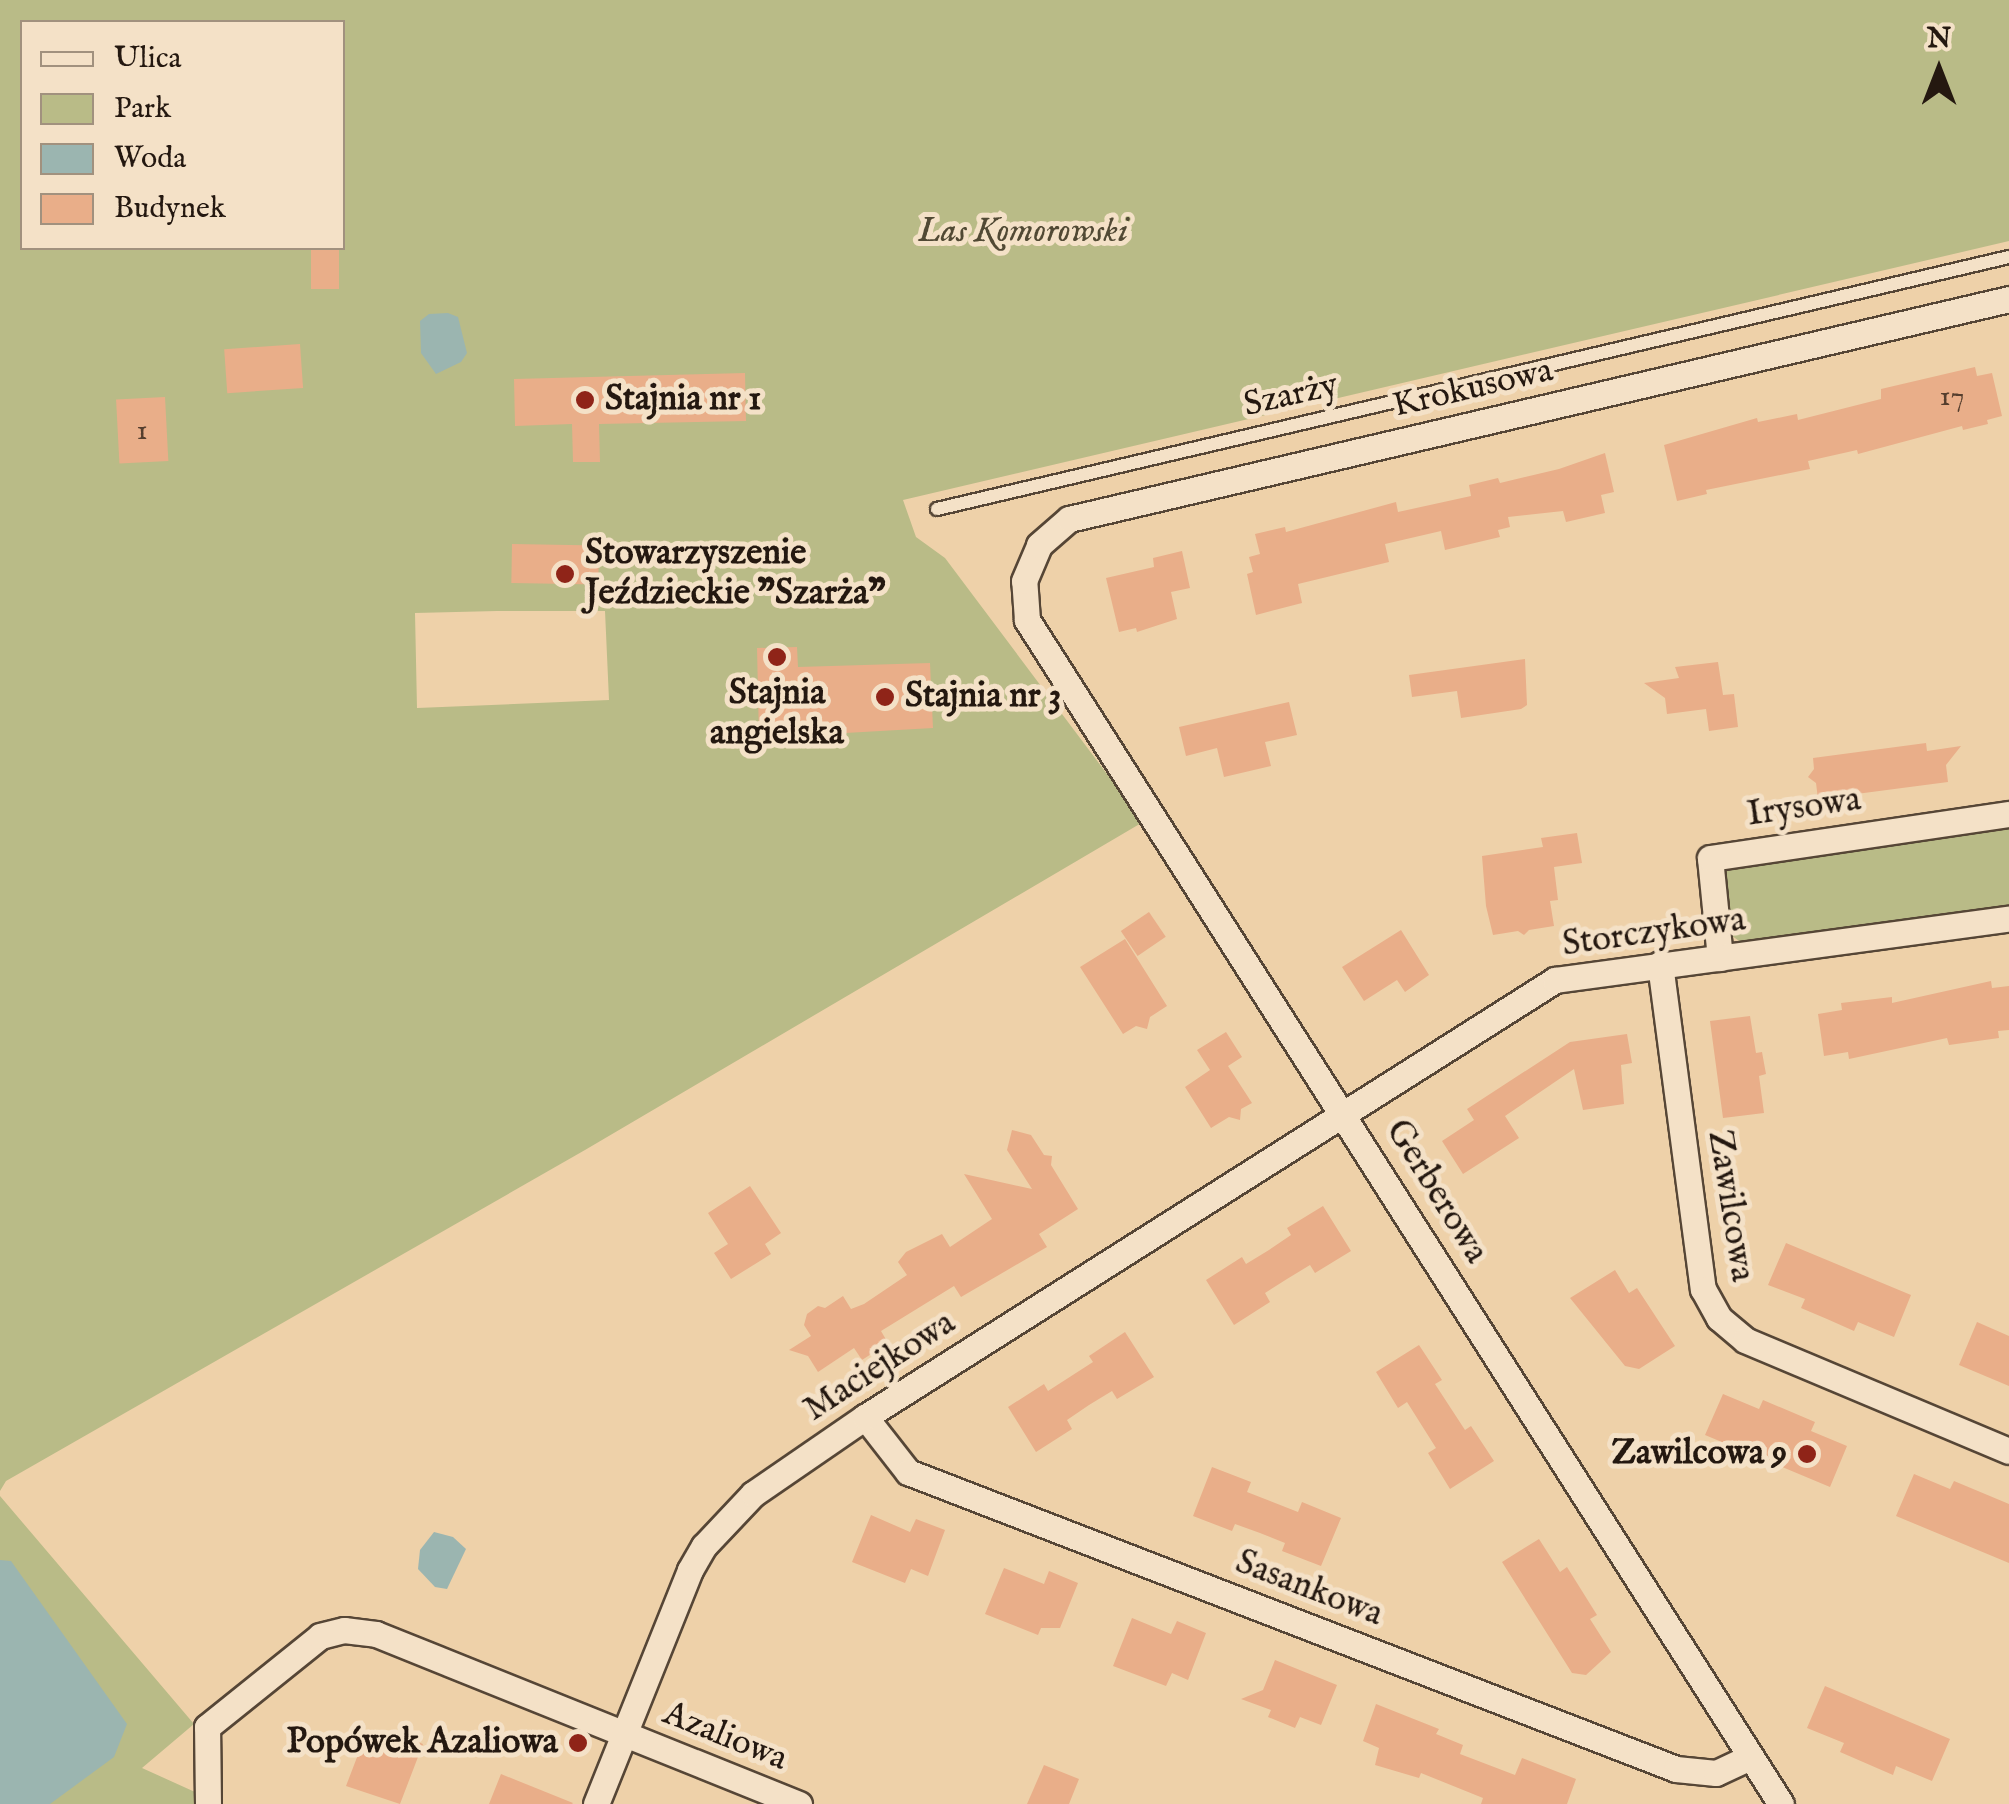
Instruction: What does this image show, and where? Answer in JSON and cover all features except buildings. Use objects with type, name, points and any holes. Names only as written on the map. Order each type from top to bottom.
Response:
[{"type":"street","name":"Krokusowa","points":[[1027,620],[1023,594],[1027,568],[1039,545],[1069,519],[2009,299]]},
{"type":"street","name":"Gerberowa","points":[[1027,620],[1781,1804]]},
{"type":"street","name":"Irysowa","points":[[1720,958],[1710,858],[2009,814]]},
{"type":"street","name":"Storczykowa","points":[[1344,1113],[1555,980],[2009,920]]},
{"type":"street","name":"Zawilcowa","points":[[1660,964],[1704,1289],[1719,1318],[1745,1340],[2009,1451]]},
{"type":"street","name":"Maciejkowa","points":[[596,1804],[678,1596],[704,1546],[753,1494],[865,1416],[1344,1113]]},
{"type":"street","name":"Sasankowa","points":[[865,1416],[908,1472],[1676,1769],[1716,1773],[1750,1757]]},
{"type":"street","name":"Azaliowa","points":[[208,1804],[207,1727],[320,1636],[332,1632],[376,1634],[799,1804]]},
{"type":"lane","name":"Szarży","points":[[937,508],[2009,257]]},
{"type":"green space","name":"Las Komorowski","points":[[0,0],[2009,0],[2009,241],[903,500],[916,537],[945,558],[1143,822],[585,1150],[6,1481],[0,1491]],"holes":[[[605,611],[609,700],[417,708],[415,613]]]},
{"type":"green space","points":[[2009,826],[2009,907],[1742,943],[1725,931],[1720,870],[1726,865]]},
{"type":"green space","points":[[0,1496],[194,1724],[142,1768],[195,1792],[196,1804],[0,1804]]},
{"type":"water","points":[[429,314],[458,317],[467,353],[461,362],[436,374],[421,353],[420,321]]},
{"type":"water","points":[[434,1532],[453,1537],[466,1549],[447,1589],[435,1587],[418,1569],[420,1550]]},
{"type":"water","points":[[0,1560],[11,1561],[127,1724],[114,1757],[50,1804],[0,1804]]},
{"type":"place","name":"Stajnia nr 1","points":[[585,400]]},
{"type":"place","name":"Stowarzyszenie Jeździeckie \"Szarża\"","points":[[565,574]]},
{"type":"place","name":"Stajnia angielska","points":[[777,657]]},
{"type":"place","name":"Stajnia nr 3","points":[[885,697]]},
{"type":"place","name":"Zawilcowa 9","points":[[1807,1454]]},
{"type":"place","name":"Popówek Azaliowa","points":[[578,1743]]}]
